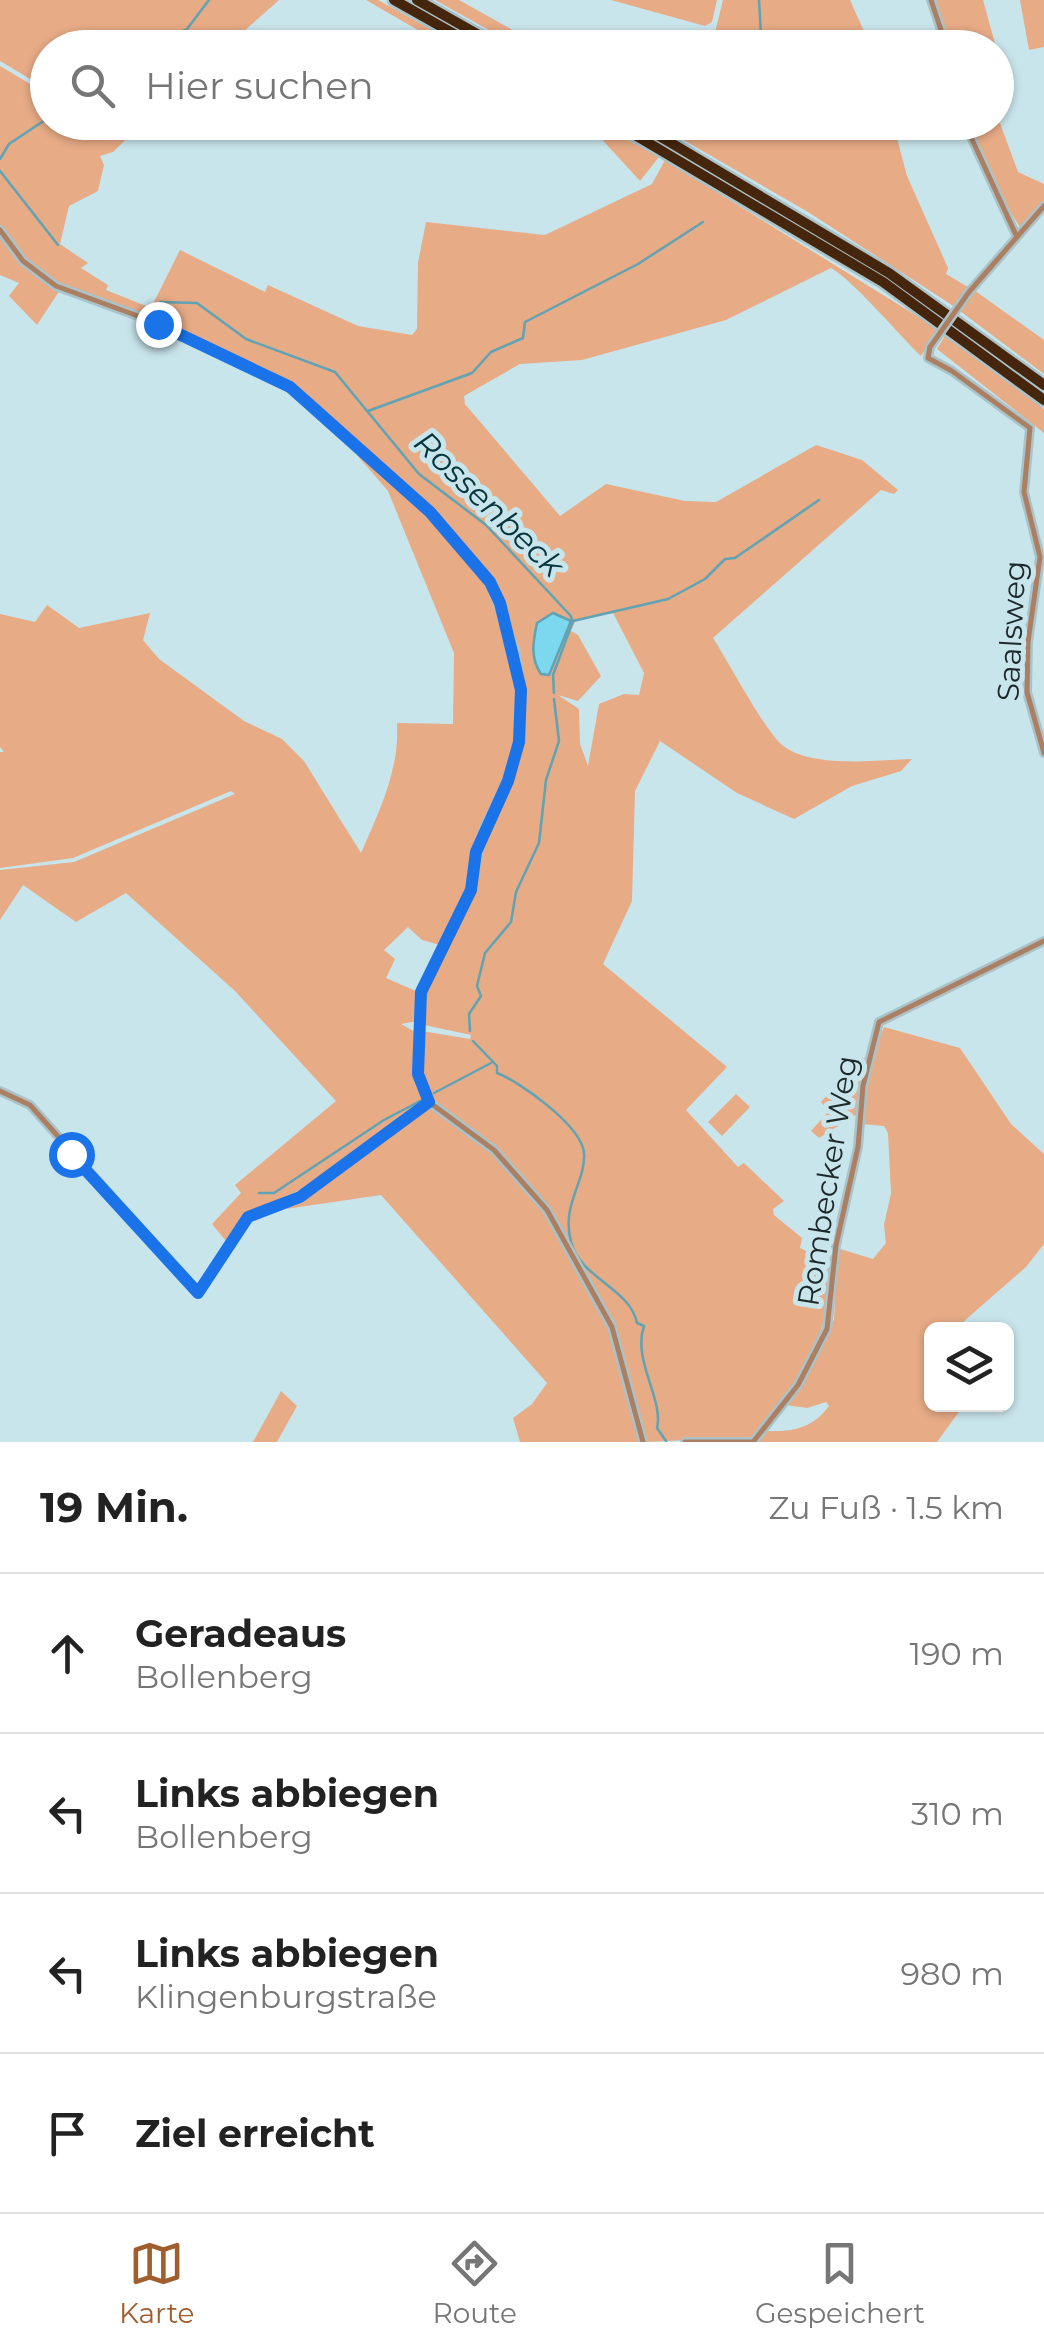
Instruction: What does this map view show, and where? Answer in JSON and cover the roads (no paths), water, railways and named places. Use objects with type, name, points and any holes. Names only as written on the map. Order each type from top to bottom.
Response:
[{"type":"highway","points":[[394,0],[447,30]]},
{"type":"highway","points":[[418,0],[470,30]]},
{"type":"highway","points":[[643,140],[883,282],[1044,400]]},
{"type":"highway","points":[[666,140],[889,273],[1044,386]]},
{"type":"street","points":[[931,0],[941,30]]},
{"type":"street","points":[[973,140],[1017,234]]},
{"type":"street","name":"Saalsweg","points":[[1044,206],[969,292],[930,347],[928,358],[952,370],[1030,428],[1024,492],[1040,557],[1028,642],[1027,692],[1044,753]]},
{"type":"street","points":[[0,230],[22,260],[56,286],[158,324],[290,387],[430,512],[490,582],[516,653],[521,690],[519,742],[508,781],[480,840],[471,890],[421,992],[418,1074],[429,1102],[494,1150],[542,1202],[612,1327],[643,1442]]},
{"type":"street","name":"Rombecker Weg","points":[[685,1442],[752,1442],[798,1385],[818,1350],[832,1312],[835,1256],[856,1156],[862,1086],[880,1022],[1044,941]]},
{"type":"street","points":[[0,1091],[30,1106],[198,1293],[248,1217],[300,1197],[429,1102]]},
{"type":"water","points":[[553,613],[571,621],[549,675],[541,674],[534,656],[537,623]]},
{"type":"waterway","points":[[185,30],[209,0]]},
{"type":"waterway","points":[[759,0],[761,30]]},
{"type":"waterway","points":[[0,159],[9,144],[30,130]]},
{"type":"waterway","name":"Rossenbeck","points":[[0,171],[58,245]]},
{"type":"waterway","points":[[368,411],[472,373],[491,352],[523,338],[525,322],[638,264],[703,222]]},
{"type":"waterway","name":"Rossenbeck","points":[[160,302],[197,303],[246,339],[335,372],[419,474],[486,525],[570,615],[573,621],[553,675],[554,693]]},
{"type":"waterway","points":[[573,621],[668,599],[705,579],[725,559],[735,558],[819,500]]},
{"type":"waterway","name":"Rossenbeck","points":[[470,1031],[469,1014],[481,996],[477,986],[485,953],[511,922],[516,892],[539,843],[546,780],[559,741],[554,699]]},
{"type":"waterway","name":"Rossenbeck","points":[[473,1041],[497,1066],[497,1073],[548,1106],[581,1142],[584,1164],[569,1216],[571,1242],[576,1255],[625,1301],[637,1323],[644,1326],[642,1352],[656,1405],[657,1428],[666,1441]]},
{"type":"waterway","points":[[434,1093],[491,1063]]},
{"type":"waterway","points":[[259,1193],[274,1193],[384,1120],[422,1100]]}]
